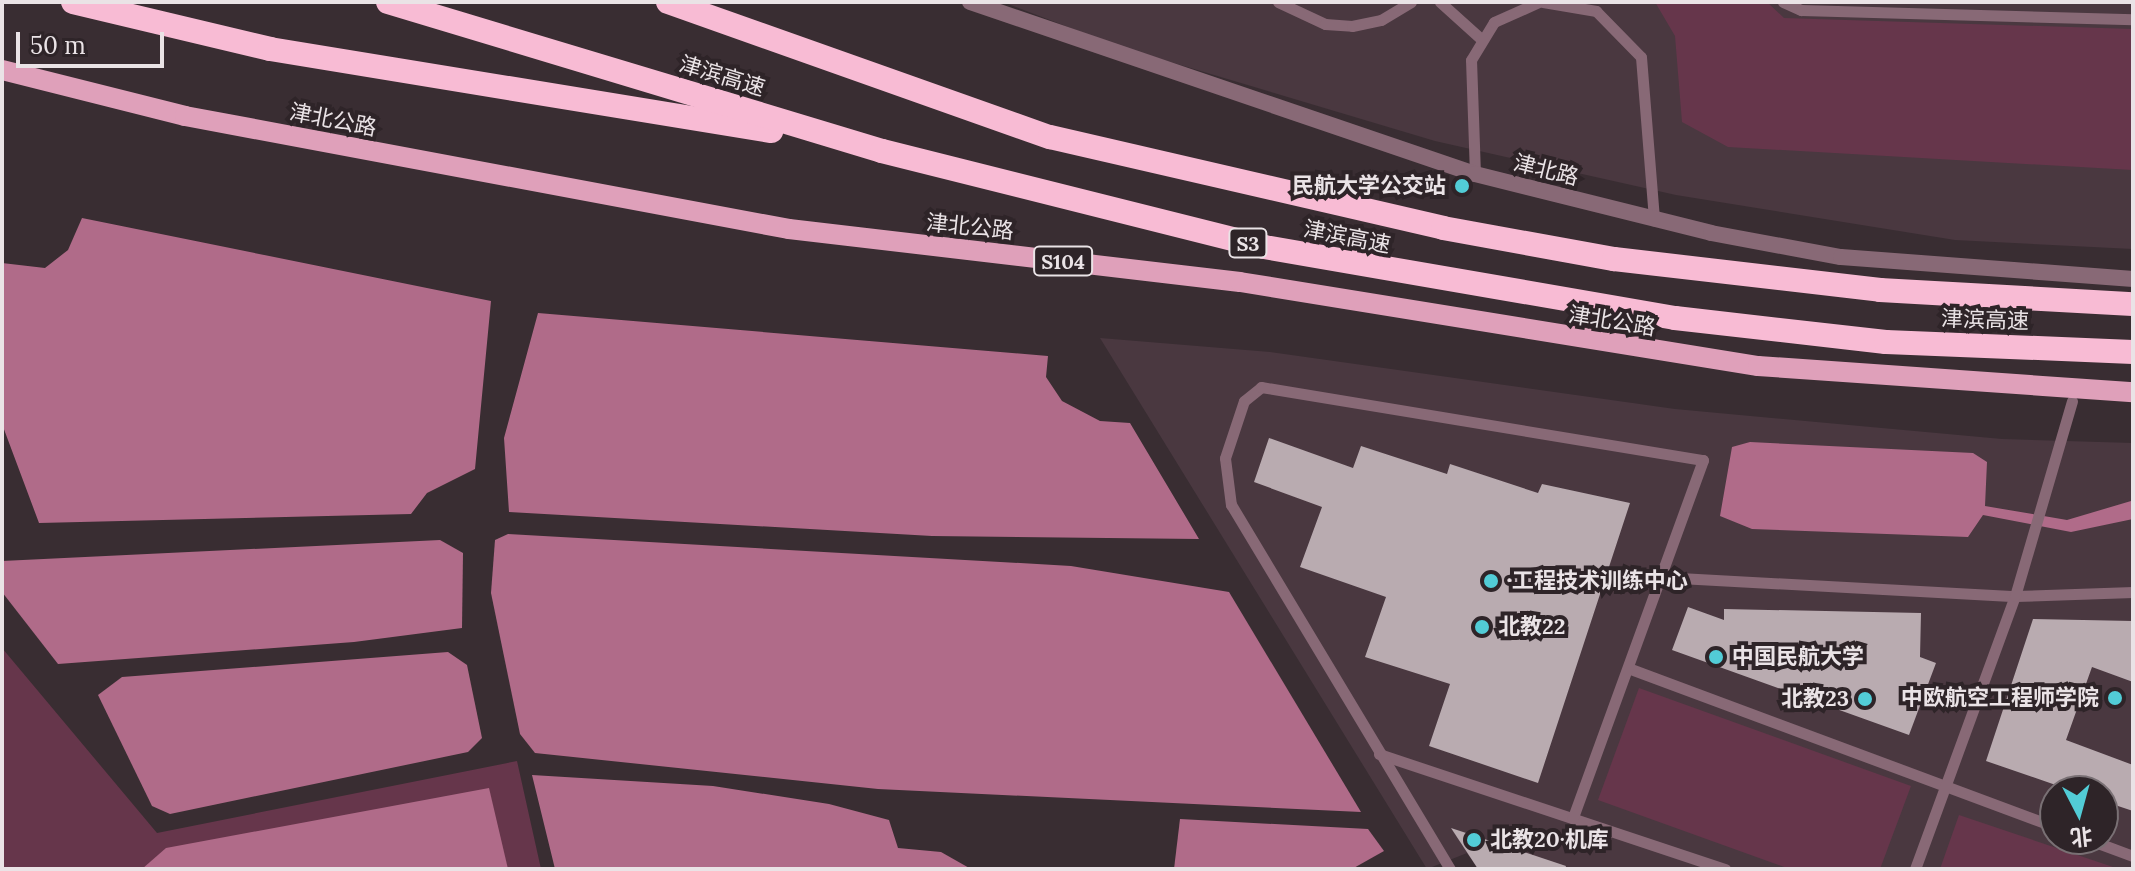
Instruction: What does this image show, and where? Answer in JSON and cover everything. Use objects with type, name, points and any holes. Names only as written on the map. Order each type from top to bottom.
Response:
[{"type":"highway","points":[[73,2],[270,49],[882,151]]},
{"type":"highway","name":"津滨高速","points":[[388,2],[882,151],[1264,247],[1452,285],[1886,342],[2133,352]]},
{"type":"highway","name":"津滨高速","points":[[668,2],[1050,137],[1443,228],[1614,259],[1880,290],[2133,304]]},
{"type":"highway","points":[[718,2],[850,66]]},
{"type":"main road","name":"津北公路","points":[[2,70],[201,119],[789,229],[1240,282],[1758,366],[2133,392]]},
{"type":"main road","name":"津北公路","points":[[2,83],[218,134],[791,242],[1225,292],[1755,378],[2133,403]]},
{"type":"street","name":"津北路","points":[[970,2],[1475,174],[1654,220],[1841,257],[2133,279]]},
{"type":"lane","points":[[1278,2],[1325,24],[1352,26],[1411,2]]},
{"type":"lane","points":[[1440,2],[1480,38]]},
{"type":"lane","points":[[1475,174],[1469,80],[1480,38],[1513,6],[1541,2],[1575,3],[1616,24],[1648,74],[1654,220]]},
{"type":"lane","points":[[1783,2],[1801,10],[2133,19]]},
{"type":"lane","points":[[1450,869],[1231,505],[1225,458],[1250,394],[1283,385],[1703,460],[1573,818]]},
{"type":"lane","points":[[1915,869],[2015,596],[2072,401]]},
{"type":"lane","points":[[1661,577],[2015,596],[2133,592]]},
{"type":"lane","points":[[1628,668],[2039,821]]},
{"type":"lane","points":[[1379,754],[1725,869]]},
{"type":"shaded area","points":[[1003,2],[2133,2],[2133,249],[1955,240],[1676,195],[1435,141],[1120,47]]},
{"type":"shaded area","points":[[1655,2],[1767,2],[1784,18],[2133,29],[2133,170],[1728,147],[1682,122],[1675,36]]},
{"type":"shaded area","points":[[82,218],[491,301],[475,469],[427,493],[411,514],[39,523],[2,424],[2,263],[45,268],[68,250]]},
{"type":"shaded area","points":[[538,313],[1048,356],[1046,377],[1062,401],[1100,421],[1130,423],[1199,539],[932,536],[509,512],[504,438]]},
{"type":"shaded area","name":"中国民航大学","points":[[1100,338],[1270,352],[1675,409],[2002,439],[2133,443],[2133,869],[1478,869],[1467,853],[1427,869]]},
{"type":"shaded area","points":[[1750,442],[1973,453],[1987,462],[1985,506],[2067,520],[2131,501],[2133,519],[2071,532],[1983,515],[1968,537],[1752,529],[1720,516],[1732,447]]},
{"type":"shaded area","points":[[508,534],[1071,566],[1229,592],[1361,812],[878,789],[535,753],[520,734],[491,593],[495,540]]},
{"type":"shaded area","points":[[440,540],[463,553],[462,628],[354,642],[58,664],[2,592],[2,561]]},
{"type":"shaded area","points":[[2,648],[157,833],[517,761],[541,869],[2,869]]},
{"type":"shaded area","points":[[448,652],[467,665],[482,738],[468,752],[170,814],[152,806],[98,695],[122,677]]},
{"type":"shaded area","points":[[1639,688],[1911,786],[1880,869],[1790,869],[1598,800]]},
{"type":"shaded area","points":[[532,775],[713,786],[829,804],[889,820],[898,848],[941,852],[971,869],[555,869]]},
{"type":"shaded area","points":[[489,788],[508,869],[142,869],[166,848]]},
{"type":"shaded area","points":[[1959,815],[2039,842],[2039,855],[2078,855],[2119,869],[1940,869]]},
{"type":"shaded area","points":[[1180,819],[1368,829],[1384,851],[1352,869],[1174,869]]},
{"type":"building","name":"北教22","points":[[1269,438],[1353,468],[1361,446],[1447,474],[1450,464],[1538,493],[1542,484],[1630,503],[1538,783],[1429,746],[1450,684],[1365,657],[1386,597],[1300,567],[1322,507],[1254,482]]},
{"type":"building","name":"北教23","points":[[1688,607],[1724,620],[1724,609],[1921,613],[1920,657],[1936,663],[1909,735],[1672,650]]},
{"type":"building","points":[[2033,619],[2133,621],[2133,682],[2092,667],[2066,740],[2133,765],[2133,811],[2119,806],[2119,775],[2039,775],[2039,779],[1986,761]]},
{"type":"building","name":"北教20·机库","points":[[1451,828],[1566,866],[1565,869],[1478,869]]},
{"type":"place","name":"民航大学公交站","points":[[1462,186]]},
{"type":"place","name":"·工程技术训练中心","points":[[1491,581]]},
{"type":"place","name":"北教22","points":[[1482,627]]},
{"type":"place","name":"中国民航大学","points":[[1716,657]]},
{"type":"place","name":"中欧航空工程师学院","points":[[2115,698]]},
{"type":"place","name":"北教23","points":[[1865,699]]},
{"type":"place","name":"北教20·机库","points":[[1474,840]]}]
